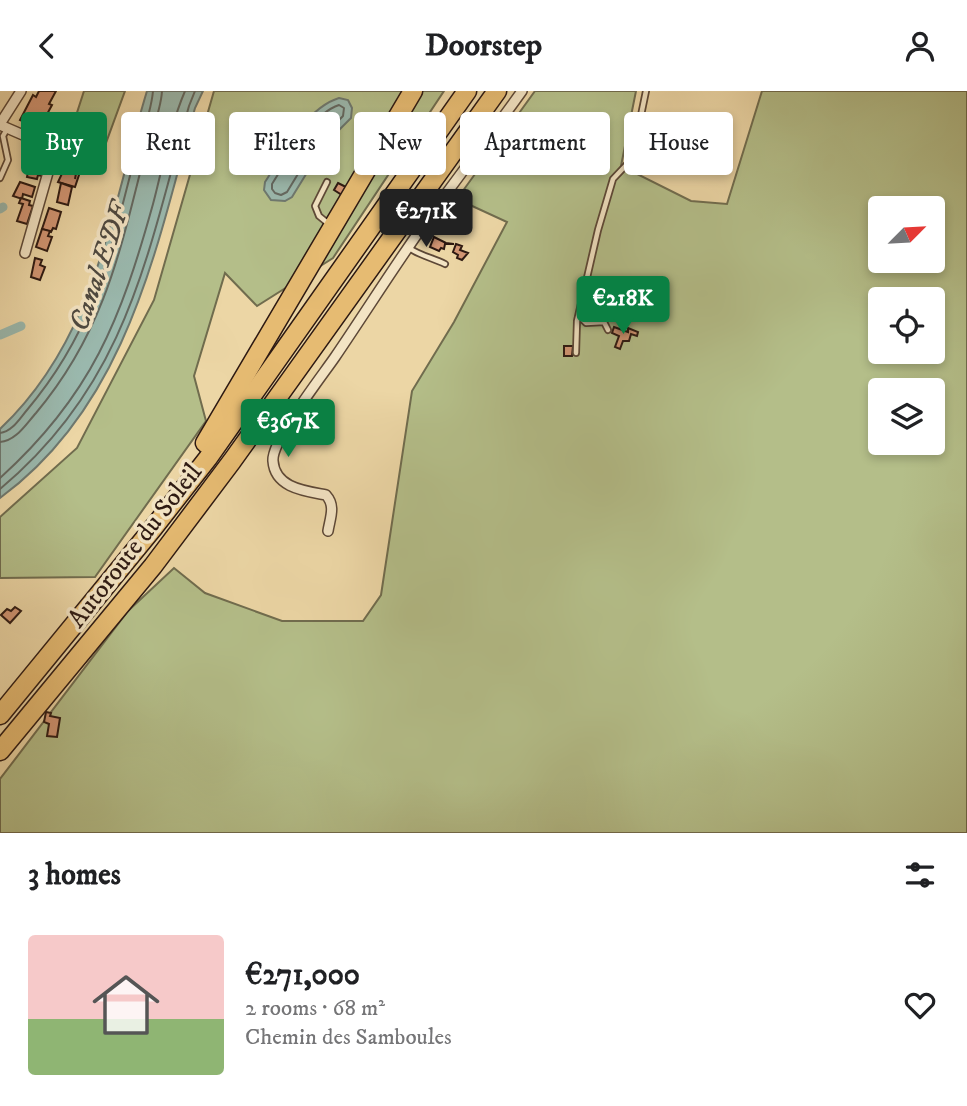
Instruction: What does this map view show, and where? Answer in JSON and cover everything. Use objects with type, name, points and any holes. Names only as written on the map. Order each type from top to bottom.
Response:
[{"type":"highway","points":[[154,527],[154,512],[205,442],[413,91]]},
{"type":"highway","name":"Autoroute du Soleil","points":[[0,715],[208,458],[467,91]]},
{"type":"highway","name":"Autoroute du Soleil","points":[[0,751],[145,576],[232,461],[497,91]]},
{"type":"street","points":[[21,91],[3,125],[44,144],[53,155],[25,253]]},
{"type":"street","points":[[327,531],[332,507],[330,499],[326,495],[291,487],[282,482],[272,460],[276,446],[302,403],[409,247],[522,91]]},
{"type":"lane","points":[[576,353],[578,315],[598,230],[613,179],[632,159],[646,91]]},
{"type":"lane","points":[[0,178],[8,159],[3,125]]},
{"type":"lane","points":[[327,182],[315,206],[319,216],[333,227]]},
{"type":"lane","points":[[409,247],[420,255],[446,264]]},
{"type":"lane","points":[[578,315],[586,323],[604,322],[608,330]]},
{"type":"green space","points":[[84,91],[125,91],[107,140],[107,112],[77,112]]},
{"type":"green space","points":[[214,91],[444,91],[430,112],[354,112],[354,175],[388,175],[333,258],[257,306],[225,273],[194,376],[206,421],[95,577],[0,578],[0,517],[77,448],[154,300],[190,175],[215,175],[215,112],[208,112]]},
{"type":"green space","points":[[535,91],[636,91],[632,112],[624,112],[624,151],[621,166],[624,168],[624,175],[639,175],[691,201],[727,204],[762,91],[967,91],[967,833],[0,833],[0,779],[128,611],[174,568],[205,593],[282,621],[363,621],[381,595],[412,391],[454,322],[507,222],[457,199],[474,175],[610,175],[610,112],[520,112]]},
{"type":"water","name":"Canal EDF","points":[[147,91],[203,91],[194,112],[141,112]]},
{"type":"water","points":[[339,98],[348,100],[352,108],[351,118],[340,129],[340,112],[315,112]]},
{"type":"water","name":"Canal EDF","points":[[124,175],[177,175],[150,269],[131,321],[107,371],[79,418],[43,460],[0,498],[0,429],[33,393],[59,354],[79,314],[110,227]]},
{"type":"water","points":[[269,175],[306,175],[292,197],[285,201],[271,200],[264,190]]},
{"type":"building","points":[[39,91],[56,91],[48,112],[24,112],[33,95],[36,97]]},
{"type":"building","points":[[27,175],[38,175],[37,179]]},
{"type":"building","points":[[61,175],[79,175],[75,187],[58,182]]},
{"type":"building","points":[[20,182],[35,187],[32,197],[23,194],[22,199],[13,196]]},
{"type":"building","points":[[61,183],[72,187],[68,205],[57,202]]},
{"type":"building","points":[[338,183],[346,187],[342,195],[334,190]]},
{"type":"building","points":[[21,198],[30,201],[29,205],[33,206],[27,224],[17,221],[23,204],[19,203]]},
{"type":"building","points":[[49,208],[61,212],[56,229],[53,228],[51,232],[42,229]]},
{"type":"building","points":[[42,229],[50,231],[48,236],[52,237],[47,251],[36,247]]},
{"type":"building","points":[[434,237],[454,244],[445,244],[444,249],[439,251],[430,247]]},
{"type":"building","points":[[456,244],[462,246],[460,250],[468,253],[462,260],[453,252]]},
{"type":"building","points":[[35,258],[42,260],[40,265],[45,267],[40,280],[31,277]]},
{"type":"building","points":[[614,327],[628,332],[628,328],[638,332],[637,336],[631,334],[629,341],[623,341],[620,349],[615,347],[619,336],[612,333]]},
{"type":"building","points":[[564,346],[573,346],[572,356],[564,356]]},
{"type":"building","points":[[15,607],[21,611],[10,623],[1,615],[7,609],[11,611]]},
{"type":"building","points":[[46,712],[51,713],[50,716],[60,718],[57,737],[47,736],[49,724],[44,722]]},
{"type":"waterway","points":[[0,335],[21,326]]}]
